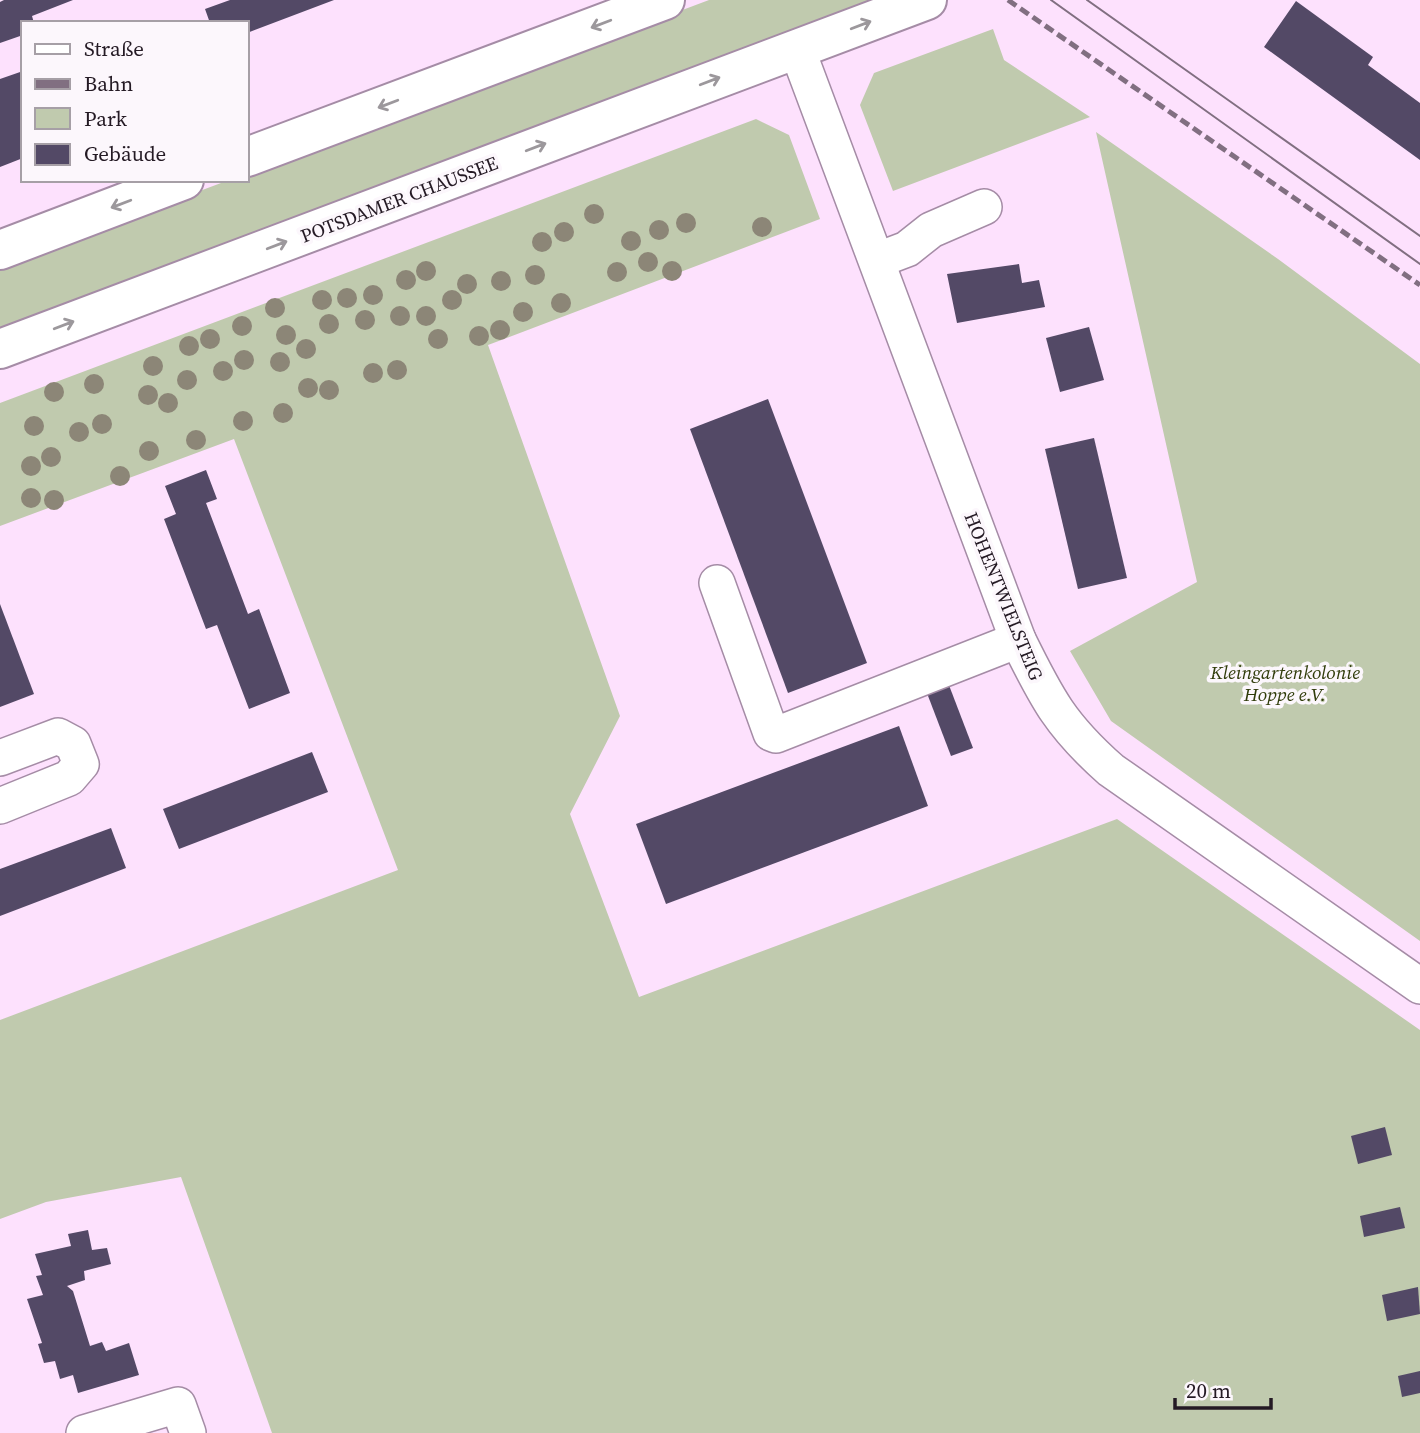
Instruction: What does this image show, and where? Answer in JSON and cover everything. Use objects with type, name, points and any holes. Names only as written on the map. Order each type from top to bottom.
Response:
[{"type":"main road","points":[[248,157],[665,0]]},
{"type":"main road","name":"POTSDAMER CHAUSSEE","points":[[0,349],[927,0]]},
{"type":"main road","points":[[0,250],[179,182]]},
{"type":"street","name":"HOHENTWIELSTEIG","points":[[797,49],[1018,640],[1048,702],[1078,740],[1111,770],[1420,986]]},
{"type":"street","points":[[878,260],[907,249],[932,230],[984,207]]},
{"type":"street","points":[[717,583],[771,733],[776,735],[1018,640]]},
{"type":"street","points":[[0,758],[58,736],[73,744],[81,764],[69,778],[0,806]]},
{"type":"street","points":[[84,1433],[178,1405],[188,1433]]},
{"type":"green space","points":[[709,0],[882,0],[0,331],[0,266],[224,182],[248,182],[248,174]]},
{"type":"green space","points":[[993,29],[1004,60],[1090,117],[893,191],[860,105],[874,73]]},
{"type":"green space","points":[[756,119],[789,135],[820,219],[488,345],[620,716],[570,814],[639,997],[1117,819],[1420,1030],[1420,1433],[272,1433],[181,1177],[46,1202],[0,1219],[0,1020],[398,870],[234,439],[0,526],[0,403]]},
{"type":"green space","name":"Kleingartenkolonie Hoppe e.V.","points":[[1096,132],[1278,259],[1420,364],[1420,941],[1111,721],[1070,651],[1197,582]]},
{"type":"building","points":[[73,0],[32,16],[33,21],[21,21],[21,36],[0,43],[0,2]]},
{"type":"building","points":[[230,0],[334,0],[248,33],[248,21],[209,21],[205,9]]},
{"type":"building","points":[[1296,1],[1373,57],[1368,65],[1420,103],[1420,160],[1264,47]]},
{"type":"building","points":[[21,72],[21,159],[0,167],[0,79]]},
{"type":"building","points":[[1019,264],[1022,283],[1039,280],[1045,307],[957,323],[947,274]]},
{"type":"building","points":[[1089,327],[1104,380],[1060,392],[1046,338]]},
{"type":"building","points":[[768,399],[867,663],[788,693],[690,429]]},
{"type":"building","points":[[1094,438],[1127,578],[1078,589],[1045,449]]},
{"type":"building","points":[[206,470],[217,499],[206,503],[248,614],[259,609],[290,693],[249,709],[217,625],[206,629],[164,519],[176,514],[165,486]]},
{"type":"building","points":[[0,604],[34,694],[0,707]]},
{"type":"building","points":[[947,680],[973,748],[951,756],[925,688]]},
{"type":"building","points":[[899,726],[928,806],[666,904],[636,824]]},
{"type":"building","points":[[312,752],[328,792],[179,849],[163,809]]},
{"type":"building","points":[[111,828],[126,868],[0,916],[0,869]]},
{"type":"building","points":[[1385,1127],[1392,1155],[1358,1164],[1351,1136]]},
{"type":"building","points":[[1400,1207],[1405,1228],[1364,1237],[1360,1216]]},
{"type":"building","points":[[88,1230],[92,1250],[107,1248],[111,1264],[84,1271],[85,1280],[67,1286],[73,1291],[90,1346],[102,1342],[106,1351],[129,1343],[139,1375],[78,1393],[73,1375],[60,1379],[55,1361],[44,1363],[38,1344],[42,1343],[27,1299],[43,1295],[36,1276],[42,1275],[35,1254],[71,1246],[68,1234]]},
{"type":"building","points":[[1418,1287],[1420,1314],[1387,1321],[1382,1295]]},
{"type":"building","points":[[1420,1371],[1420,1393],[1402,1397],[1398,1376]]},
{"type":"tram line","points":[[1051,0],[1420,264]]},
{"type":"tram line","points":[[1087,0],[1420,236]]},
{"type":"railway","points":[[1008,0],[1420,285]]}]
